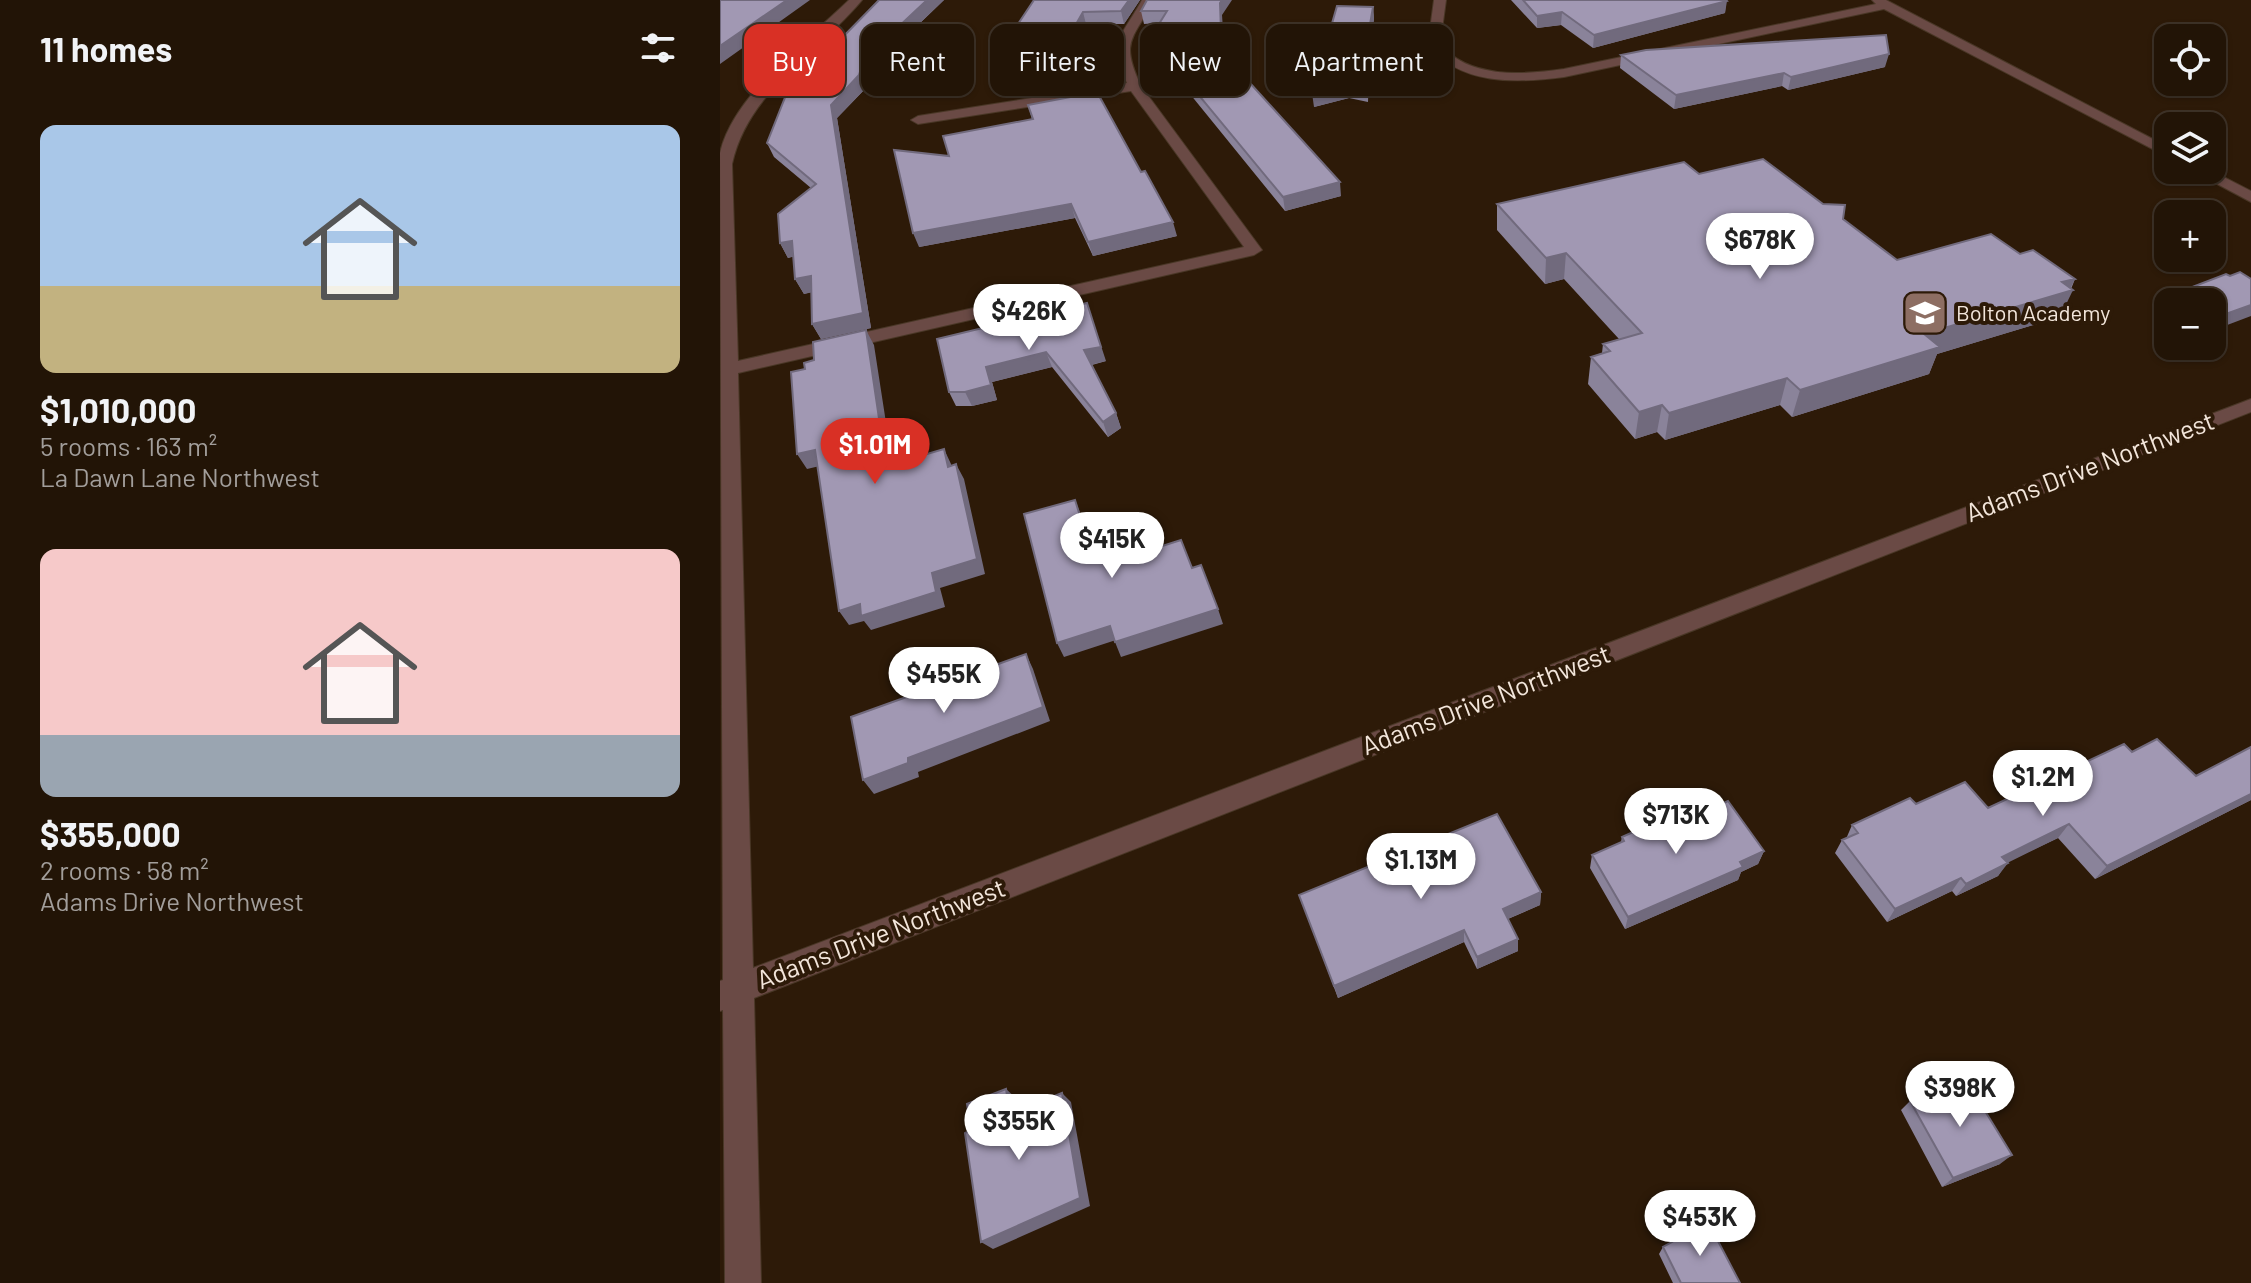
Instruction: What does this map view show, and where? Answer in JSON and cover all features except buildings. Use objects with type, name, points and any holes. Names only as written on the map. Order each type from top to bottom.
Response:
[{"type":"street","points":[[743,1283],[730,992],[725,164],[730,141],[743,115],[763,91],[856,0]]},
{"type":"street","points":[[725,370],[1254,250],[1135,86],[1122,58],[1122,47],[1148,0]]},
{"type":"street","points":[[1440,0],[1434,44],[1441,54],[1476,72],[1511,77],[1564,73],[1882,2],[2154,146]]},
{"type":"street","points":[[918,120],[1135,86]]},
{"type":"street","points":[[2226,184],[2251,197]]},
{"type":"street","name":"Adams Drive Northwest","points":[[730,992],[2251,405]]},
{"type":"place","name":"Bolton Academy","points":[[1925,313]]}]
